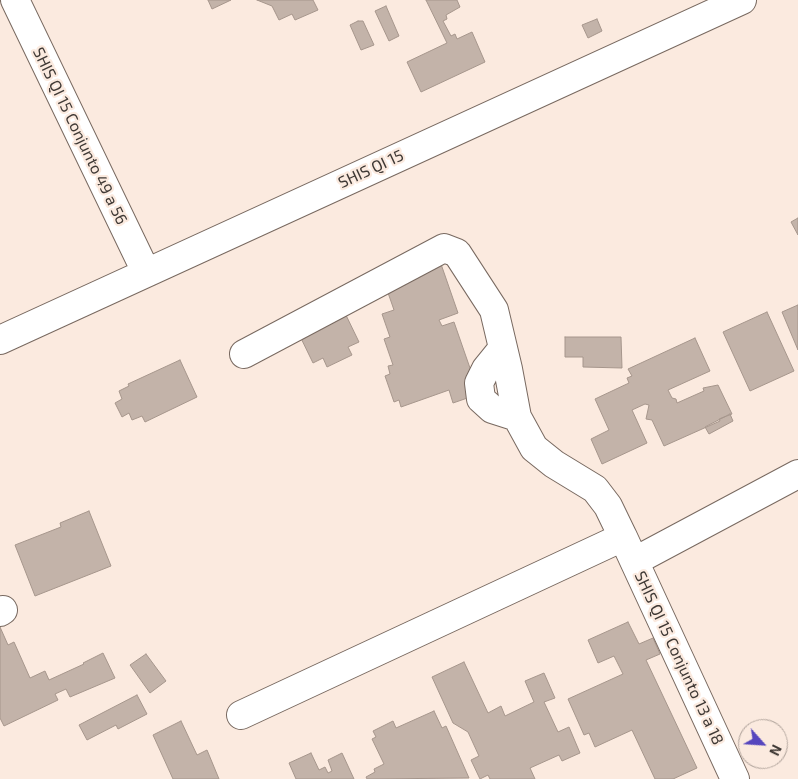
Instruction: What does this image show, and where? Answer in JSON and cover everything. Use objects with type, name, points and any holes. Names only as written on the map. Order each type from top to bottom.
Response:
[{"type":"street","name":"SHIS QI 15 Conjunto 49 a 56","points":[[15,0],[146,272]]},
{"type":"street","name":"SHIS QI 15","points":[[0,340],[742,0]]},
{"type":"street","name":"SHIS QI 15 Conjunto 13 a 18","points":[[244,354],[444,248],[457,253],[494,310],[517,417],[534,448],[554,464],[595,489],[608,506],[735,779]]},
{"type":"street","points":[[635,561],[798,474]]},
{"type":"street","points":[[240,715],[623,537]]},
{"type":"building","points":[[208,0],[231,0],[212,9]]},
{"type":"building","points":[[257,0],[313,0],[318,10],[295,20],[292,14],[279,20],[272,6]]},
{"type":"building","points":[[426,0],[457,0],[460,7],[446,15],[447,19],[443,21],[451,36],[455,34],[457,39],[472,32],[485,62],[421,92],[407,62],[447,43]]},
{"type":"building","points":[[386,6],[399,36],[389,41],[375,11]]},
{"type":"building","points":[[597,19],[602,31],[588,38],[582,25]]},
{"type":"building","points":[[363,21],[374,45],[361,50],[350,25]]},
{"type":"building","points":[[798,218],[798,235],[791,222]]},
{"type":"building","points":[[441,264],[458,313],[439,320],[442,326],[454,322],[479,394],[453,403],[449,390],[401,407],[399,400],[394,402],[385,376],[390,374],[388,366],[393,365],[384,339],[390,337],[382,314],[394,310],[386,287]]},
{"type":"building","points":[[798,305],[798,350],[782,312]]},
{"type":"building","points":[[343,309],[359,342],[348,347],[352,355],[327,367],[323,358],[313,363],[297,330]]},
{"type":"building","points":[[767,312],[794,371],[750,391],[723,332]]},
{"type":"building","points":[[565,337],[621,337],[622,368],[583,367],[583,357],[565,357]]},
{"type":"building","points":[[695,338],[710,371],[668,390],[677,403],[704,391],[703,388],[718,385],[732,414],[664,446],[652,420],[646,419],[649,405],[645,404],[632,410],[647,443],[602,464],[591,439],[609,430],[595,399],[629,383],[627,378],[632,376],[628,369]]},
{"type":"building","points":[[180,360],[197,397],[145,422],[142,416],[132,420],[129,413],[122,417],[115,403],[122,399],[119,391],[129,386],[128,384]]},
{"type":"building","points":[[730,414],[733,421],[709,434],[705,427]]},
{"type":"building","points":[[89,511],[111,566],[35,596],[15,545],[61,527],[60,523]]},
{"type":"building","points":[[628,622],[639,644],[653,638],[660,654],[646,660],[697,768],[673,779],[655,779],[632,730],[595,747],[589,733],[584,735],[568,699],[623,674],[614,656],[598,663],[588,640]]},
{"type":"building","points":[[0,627],[8,645],[14,642],[30,678],[45,671],[49,680],[103,653],[115,678],[70,697],[66,689],[55,694],[58,700],[4,726],[0,718]]},
{"type":"building","points":[[146,654],[166,681],[150,693],[130,665]]},
{"type":"building","points":[[464,662],[488,713],[501,706],[505,716],[534,702],[525,681],[544,673],[555,698],[544,702],[558,732],[569,727],[580,753],[562,761],[559,755],[530,768],[535,779],[490,779],[488,775],[480,779],[471,760],[479,756],[468,732],[453,723],[432,677]]},
{"type":"building","points":[[137,695],[147,714],[118,729],[116,725],[87,740],[79,725]]},
{"type":"building","points":[[434,711],[442,728],[446,726],[469,778],[367,779],[366,777],[375,772],[374,769],[384,764],[372,739],[376,737],[373,731],[393,721],[396,728]]},
{"type":"building","points":[[181,721],[197,755],[207,750],[219,779],[173,779],[153,735]]},
{"type":"building","points":[[311,753],[319,770],[325,767],[328,773],[332,771],[328,760],[342,753],[354,779],[296,779],[289,763]]}]
